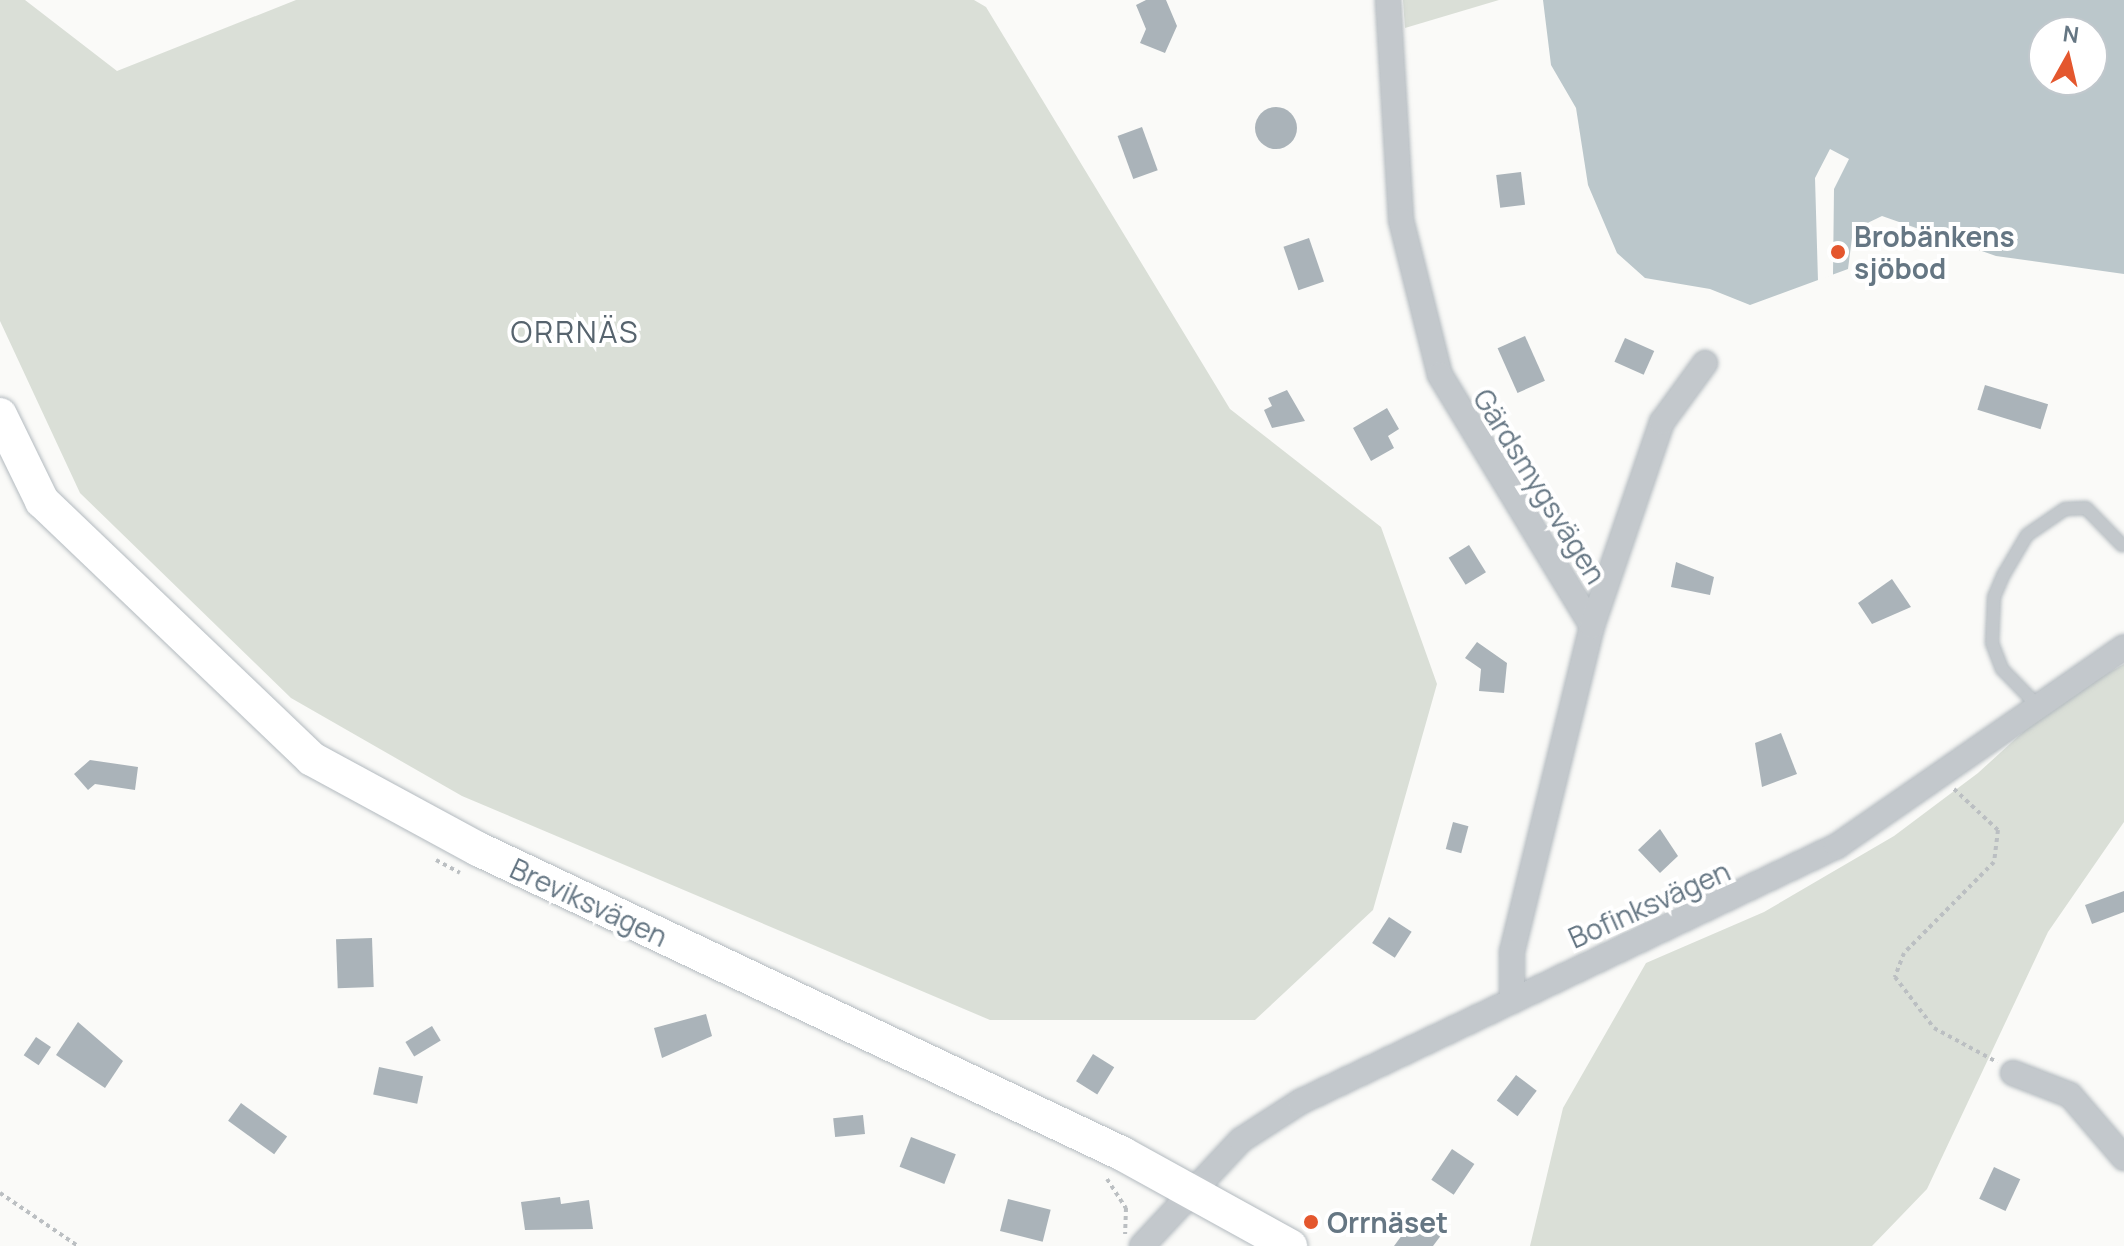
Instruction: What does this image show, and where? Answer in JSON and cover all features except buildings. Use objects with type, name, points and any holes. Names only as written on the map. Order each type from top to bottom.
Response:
[{"type":"main road","name":"Breviksvägen","points":[[0,415],[42,501],[312,759],[478,849],[1123,1154],[1187,1194],[1290,1246]]},
{"type":"street","name":"Gärdsmygsvägen","points":[[1388,0],[1401,220],[1440,375],[1592,626],[1512,952],[1512,998]]},
{"type":"street","points":[[1592,626],[1662,422],[1705,363]]},
{"type":"street","name":"Bofinksvägen","points":[[1142,1246],[1187,1194],[1241,1140],[1300,1102],[1512,998],[1780,877],[1940,777],[2036,704],[2124,647]]},
{"type":"street","points":[[2013,1073],[2070,1095],[2124,1158]]},
{"type":"lane","points":[[2036,704],[2002,669],[1992,643],[1994,597],[2004,574],[2027,535],[2065,509],[2086,508],[2122,545]]},
{"type":"path","points":[[1940,777],[1998,830],[1994,862],[1904,953],[1895,977],[1934,1028],[2013,1073]]},
{"type":"path","points":[[0,1193],[78,1246]]},
{"type":"shaded area","points":[[0,0],[25,0],[117,71],[296,0],[974,0],[986,7],[1230,409],[1381,527],[1437,684],[1373,910],[1255,1020],[990,1020],[462,796],[291,698],[80,493],[0,321]]},
{"type":"shaded area","points":[[1403,0],[1499,0],[1405,28]]},
{"type":"shaded area","points":[[1543,0],[2124,0],[2124,274],[1996,256],[1882,216],[1853,230],[1848,269],[1750,305],[1710,289],[1645,278],[1617,253],[1588,185],[1576,108],[1551,65]]},
{"type":"shaded area","points":[[2124,664],[2124,822],[2048,932],[1927,1189],[1872,1246],[1530,1246],[1563,1108],[1646,963],[1764,912],[1894,836],[1978,773],[2056,702]]},
{"type":"pier","points":[[1830,149],[1849,159],[1834,189],[1833,275],[1818,281],[1815,178]]},
{"type":"place","name":"Brobänkens sjöbod","points":[[1838,252]]},
{"type":"place","name":"Orrnäset","points":[[1311,1222]]},
{"type":"district","name":"ORRNÄS","points":[[575,332]]}]
